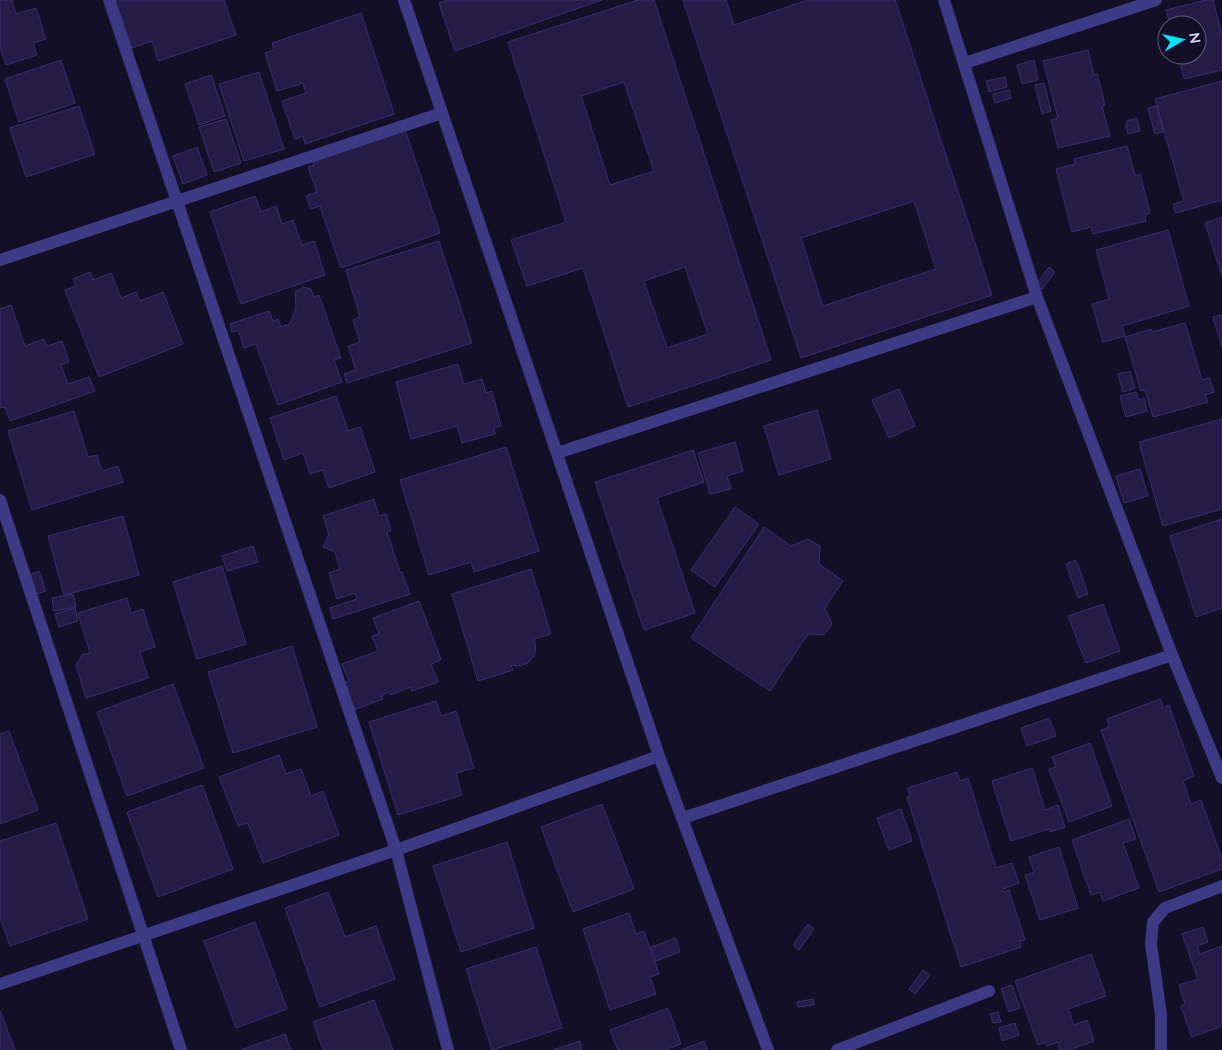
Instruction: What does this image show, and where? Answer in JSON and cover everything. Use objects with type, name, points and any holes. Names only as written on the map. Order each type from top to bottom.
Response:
[{"type":"street","points":[[109,0],[396,850],[448,1050]]},
{"type":"street","points":[[404,0],[659,756],[768,1050]]},
{"type":"street","points":[[944,0],[1036,297],[1172,655],[1222,778]]},
{"type":"street","points":[[965,63],[1156,0]]},
{"type":"street","points":[[0,260],[442,113]]},
{"type":"street","points":[[557,453],[1036,297]]},
{"type":"street","points":[[0,500],[180,1050]]},
{"type":"street","points":[[683,818],[1172,655]]},
{"type":"street","points":[[0,984],[396,850],[659,756]]},
{"type":"street","points":[[1161,1050],[1161,1015],[1151,944],[1153,922],[1165,908],[1222,886]]},
{"type":"street","points":[[837,1050],[989,991]]},
{"type":"building","points":[[0,0],[12,0],[16,14],[36,8],[46,39],[33,43],[37,55],[6,65],[0,46]]},
{"type":"building","points":[[115,0],[224,0],[236,35],[158,61],[152,41],[132,48]]},
{"type":"building","points":[[448,0],[602,0],[455,51],[439,3]]},
{"type":"building","points":[[638,0],[654,0],[771,360],[628,407],[583,268],[527,286],[511,240],[566,222],[508,42]],"holes":[[[624,82],[654,171],[610,185],[581,96]],[[685,267],[708,334],[667,348],[644,281]]]},
{"type":"building","points":[[683,0],[726,0],[734,25],[808,0],[895,0],[992,295],[801,358]],"holes":[[[914,201],[936,269],[823,306],[801,238]]]},
{"type":"building","points":[[1213,0],[1222,35],[1222,70],[1184,79],[1180,65],[1207,65],[1207,15],[1167,15],[1166,10]]},
{"type":"building","points":[[361,13],[394,114],[305,144],[303,136],[295,139],[282,101],[306,93],[303,83],[277,91],[265,53],[274,50],[272,43]]},
{"type":"building","points":[[1088,50],[1094,75],[1097,74],[1105,105],[1102,106],[1110,136],[1058,148],[1051,120],[1058,118],[1043,61]]},
{"type":"building","points":[[61,60],[75,103],[19,122],[5,79]]},
{"type":"building","points":[[1034,60],[1038,80],[1022,84],[1017,65]]},
{"type":"building","points":[[259,72],[284,149],[244,161],[219,84]]},
{"type":"building","points":[[211,75],[225,116],[199,125],[185,84]]},
{"type":"building","points":[[1005,77],[1007,87],[989,92],[986,81]]},
{"type":"building","points":[[1222,81],[1222,200],[1176,213],[1173,204],[1184,201],[1155,99]]},
{"type":"building","points":[[1044,83],[1051,111],[1042,114],[1035,85]]},
{"type":"building","points":[[1009,90],[1011,98],[995,103],[993,94]]},
{"type":"building","points":[[79,106],[95,154],[26,177],[10,128]]},
{"type":"building","points":[[1157,106],[1163,132],[1155,134],[1148,108]]},
{"type":"building","points":[[1137,118],[1140,131],[1128,134],[1127,121]]},
{"type":"building","points":[[226,119],[241,163],[214,172],[199,127]]},
{"type":"building","points":[[405,130],[440,233],[341,268],[320,206],[311,209],[306,196],[317,192],[308,167],[314,165],[313,162]]},
{"type":"building","points":[[1127,146],[1135,176],[1140,174],[1150,213],[1145,215],[1146,221],[1093,234],[1091,227],[1072,232],[1056,169],[1075,164],[1074,159]]},
{"type":"building","points":[[197,147],[207,175],[183,184],[173,156]]},
{"type":"building","points":[[255,196],[261,212],[276,206],[282,224],[293,220],[302,245],[314,241],[325,275],[241,304],[210,212]]},
{"type":"building","points":[[1222,217],[1222,276],[1205,223]]},
{"type":"building","points":[[1168,230],[1189,306],[1122,326],[1125,336],[1103,342],[1092,304],[1109,299],[1096,250]]},
{"type":"building","points":[[439,241],[472,343],[347,383],[344,374],[356,370],[348,346],[360,342],[353,320],[360,317],[346,270]]},
{"type":"building","points":[[1049,267],[1055,272],[1042,289],[1036,285]]},
{"type":"building","points":[[90,272],[93,280],[111,273],[121,298],[136,292],[140,301],[163,292],[183,344],[99,377],[65,290],[76,286],[73,279]]},
{"type":"building","points":[[303,287],[311,289],[314,297],[319,295],[341,358],[334,360],[342,382],[278,405],[256,344],[244,348],[238,330],[232,332],[230,324],[269,311],[273,321],[278,319],[281,327],[290,324],[296,308],[295,292]]},
{"type":"building","points":[[11,305],[25,346],[44,339],[47,346],[62,341],[69,362],[61,365],[68,384],[89,377],[95,391],[10,421],[5,407],[0,408],[0,309]]},
{"type":"building","points":[[1222,315],[1222,347],[1213,317]]},
{"type":"building","points":[[1185,323],[1202,380],[1209,378],[1214,392],[1205,395],[1208,402],[1153,417],[1145,390],[1141,391],[1125,337],[1151,329],[1152,332]]},
{"type":"building","points":[[458,364],[464,384],[482,379],[486,393],[492,391],[501,426],[494,428],[495,434],[462,443],[457,426],[411,439],[396,382]]},
{"type":"building","points":[[1130,371],[1135,388],[1123,392],[1118,374]]},
{"type":"building","points":[[899,389],[915,426],[889,438],[872,400]]},
{"type":"building","points":[[1136,392],[1139,400],[1144,398],[1147,411],[1126,417],[1120,396]]},
{"type":"building","points":[[336,396],[348,431],[360,427],[375,472],[329,488],[323,470],[310,474],[303,453],[284,460],[270,418]]},
{"type":"building","points":[[817,410],[831,459],[779,475],[764,426]]},
{"type":"building","points":[[74,411],[88,457],[97,455],[102,471],[118,466],[123,482],[32,510],[8,431]]},
{"type":"building","points":[[1222,419],[1222,509],[1163,526],[1139,442]]},
{"type":"building","points":[[735,442],[743,471],[727,476],[731,489],[710,494],[698,453]]},
{"type":"building","points":[[506,447],[539,551],[474,572],[471,562],[429,575],[400,480]]},
{"type":"building","points":[[693,450],[704,482],[657,498],[695,613],[644,630],[595,482]]},
{"type":"building","points":[[1140,469],[1148,496],[1124,503],[1116,476]]},
{"type":"building","points":[[374,499],[379,516],[386,514],[391,530],[387,532],[400,572],[402,572],[410,594],[333,619],[330,608],[357,599],[355,593],[337,599],[329,573],[340,569],[335,552],[323,547],[329,535],[323,516]]},
{"type":"building","points":[[735,507],[759,524],[715,587],[691,570]]},
{"type":"building","points":[[123,516],[139,575],[64,595],[48,536]]},
{"type":"building","points":[[1222,519],[1222,608],[1196,617],[1170,536]]},
{"type":"building","points":[[764,527],[791,546],[808,539],[820,546],[819,564],[843,581],[825,608],[832,624],[824,635],[808,634],[770,691],[691,638]]},
{"type":"building","points":[[253,546],[258,562],[227,571],[222,556]]},
{"type":"building","points":[[1076,560],[1088,594],[1078,598],[1066,564]]},
{"type":"building","points":[[222,566],[246,644],[197,659],[173,582]]},
{"type":"building","points":[[531,569],[551,634],[534,639],[536,648],[534,656],[528,663],[520,666],[511,665],[513,670],[478,681],[452,594]]},
{"type":"building","points":[[39,571],[46,591],[34,595],[27,576]]},
{"type":"building","points":[[73,594],[76,607],[54,611],[52,598]]},
{"type":"building","points":[[127,598],[131,613],[143,609],[155,647],[140,652],[148,678],[86,698],[76,665],[82,655],[90,653],[78,613]]},
{"type":"building","points":[[419,601],[441,660],[431,664],[438,682],[412,691],[411,687],[390,695],[389,692],[382,695],[383,699],[353,710],[343,684],[349,681],[342,664],[378,651],[372,636],[379,634],[373,618]]},
{"type":"building","points":[[1103,604],[1120,651],[1086,663],[1068,616]]},
{"type":"building","points":[[75,608],[78,621],[59,627],[55,614]]},
{"type":"building","points":[[292,646],[317,727],[233,753],[208,672]]},
{"type":"building","points":[[173,684],[204,768],[127,796],[97,712]]},
{"type":"building","points":[[1160,699],[1163,708],[1169,705],[1194,776],[1183,781],[1191,804],[1201,800],[1222,859],[1222,869],[1159,892],[1101,730],[1109,727],[1107,719]]},
{"type":"building","points":[[436,701],[441,716],[456,711],[474,768],[456,773],[462,795],[398,815],[369,722]]},
{"type":"building","points":[[1049,718],[1056,736],[1027,746],[1021,728]]},
{"type":"building","points":[[9,731],[38,810],[0,824],[0,734]]},
{"type":"building","points":[[1090,743],[1112,806],[1069,822],[1049,769],[1056,767],[1052,757]]},
{"type":"building","points":[[279,755],[286,774],[301,769],[311,796],[323,791],[339,835],[263,863],[248,823],[238,826],[219,777]]},
{"type":"building","points":[[1032,768],[1045,810],[1058,805],[1065,827],[1050,832],[1049,829],[1011,841],[992,781]]},
{"type":"building","points":[[957,772],[960,781],[968,778],[996,868],[1012,863],[1019,883],[1003,889],[1004,892],[1009,890],[1025,940],[1020,941],[1021,947],[961,967],[907,797],[910,796],[908,788]]},
{"type":"building","points":[[202,785],[233,869],[158,897],[127,812]]},
{"type":"building","points":[[602,804],[634,889],[573,912],[541,827]]},
{"type":"building","points":[[901,809],[912,841],[889,850],[877,818]]},
{"type":"building","points":[[1129,819],[1136,839],[1123,843],[1139,888],[1103,901],[1100,892],[1091,895],[1072,840]]},
{"type":"building","points":[[56,823],[88,919],[10,946],[0,917],[0,841]]},
{"type":"building","points":[[507,842],[534,928],[461,952],[433,866]]},
{"type":"building","points":[[1059,847],[1078,908],[1040,920],[1025,875],[1034,872],[1029,857]]},
{"type":"building","points":[[328,892],[345,937],[376,926],[395,979],[320,1007],[285,908]]},
{"type":"building","points":[[629,913],[636,934],[644,931],[659,974],[650,977],[656,994],[610,1010],[583,929]]},
{"type":"building","points":[[255,922],[287,1009],[236,1028],[204,941]]},
{"type":"building","points":[[808,924],[814,929],[799,950],[793,945]]},
{"type":"building","points":[[1203,927],[1208,942],[1197,946],[1200,954],[1222,946],[1222,1026],[1192,1037],[1181,1006],[1185,1004],[1179,985],[1198,979],[1182,934]]},
{"type":"building","points":[[676,938],[680,952],[656,961],[651,947]]},
{"type":"building","points":[[536,947],[562,1028],[492,1050],[466,969]]},
{"type":"building","points":[[1091,954],[1106,996],[1068,1009],[1074,1025],[1087,1020],[1094,1041],[1069,1050],[1060,1050],[1058,1042],[1047,1046],[1045,1042],[1038,1045],[1015,981]]},
{"type":"building","points":[[923,970],[930,975],[915,994],[909,989]]},
{"type":"building","points":[[1012,985],[1020,1008],[1009,1012],[1001,989]]},
{"type":"building","points":[[813,999],[814,1005],[798,1007],[797,1002]]},
{"type":"building","points":[[374,1000],[393,1050],[323,1050],[313,1022]]},
{"type":"building","points":[[668,1008],[681,1044],[665,1050],[618,1050],[610,1030]]},
{"type":"building","points":[[0,1011],[15,1050],[0,1050]]},
{"type":"building","points":[[998,1012],[1001,1022],[993,1023],[990,1014]]},
{"type":"building","points":[[1015,1023],[1019,1035],[1002,1041],[999,1028]]},
{"type":"building","points":[[285,1034],[291,1050],[241,1050]]},
{"type":"building","points":[[580,1041],[582,1050],[553,1050]]},
{"type":"building","points":[[704,1041],[707,1050],[681,1050]]}]
